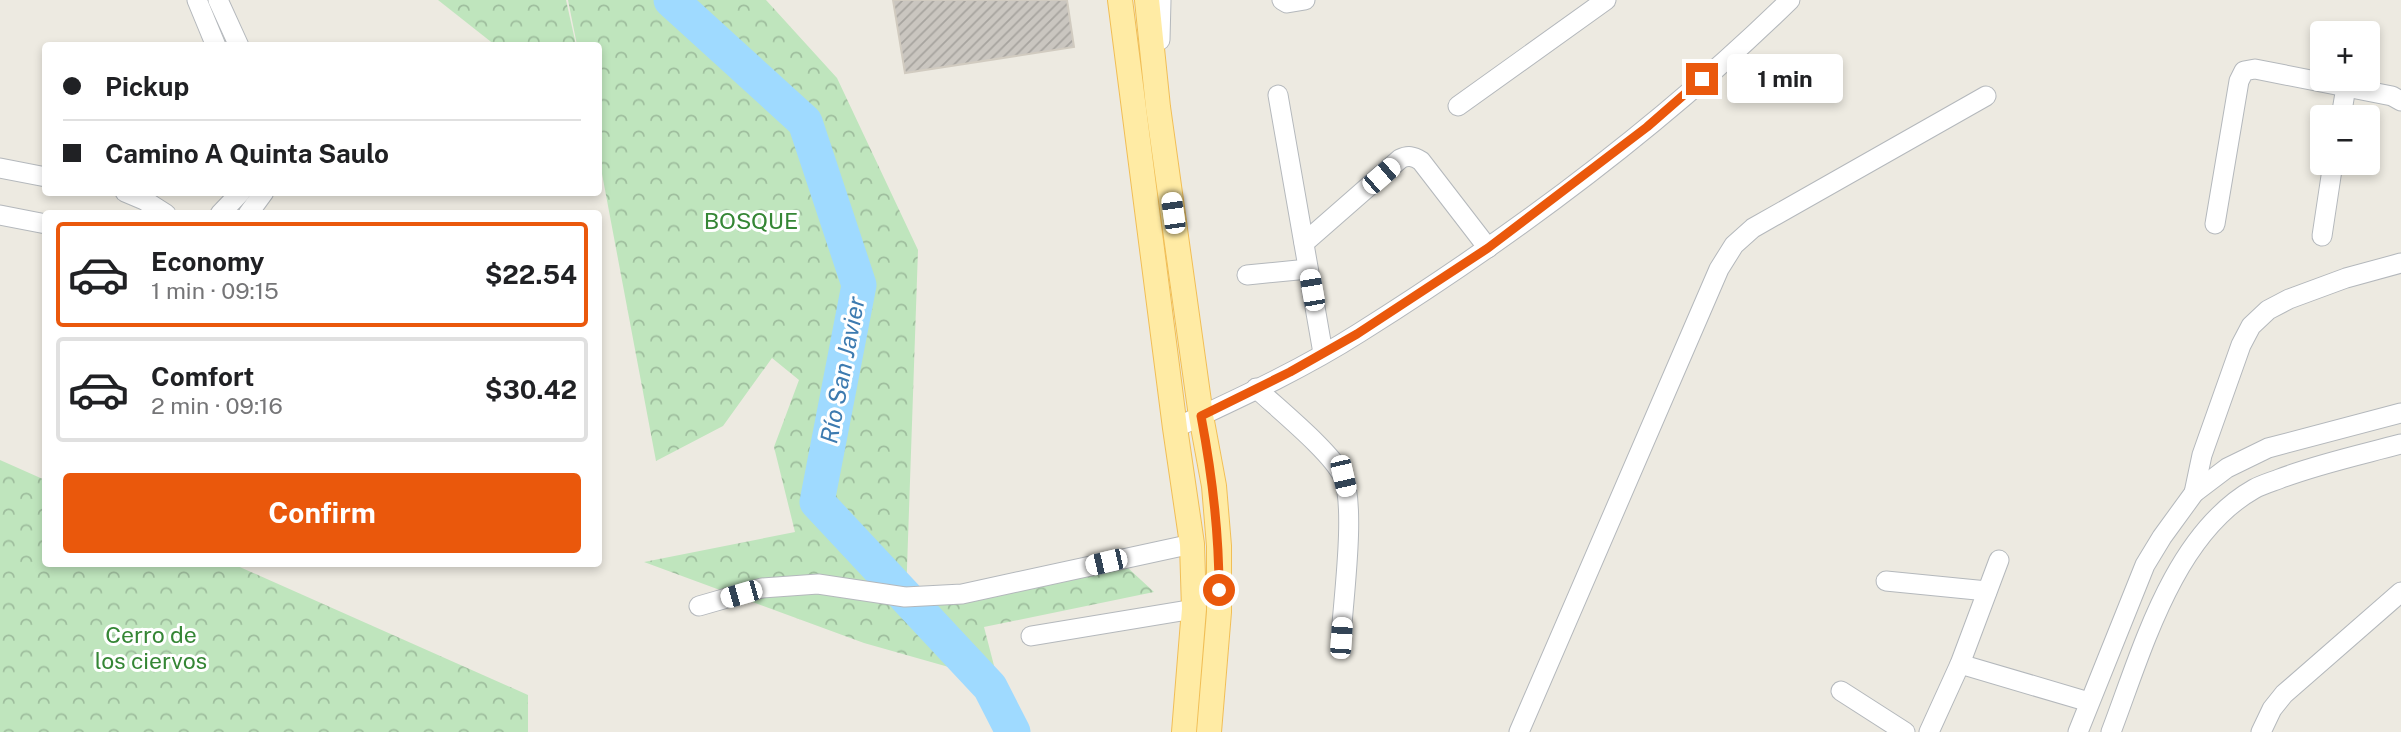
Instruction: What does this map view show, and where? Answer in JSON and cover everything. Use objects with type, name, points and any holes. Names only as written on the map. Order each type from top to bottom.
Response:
[{"type":"main road","points":[[1120,0],[1192,544],[1194,609],[1184,732]]},
{"type":"main road","points":[[1147,0],[1158,107],[1201,416],[1214,486],[1219,546],[1219,612],[1209,732]]},
{"type":"street","points":[[198,0],[214,42]]},
{"type":"street","points":[[218,0],[237,42]]},
{"type":"street","points":[[1158,107],[1161,0]]},
{"type":"street","points":[[1282,0],[1287,3],[1304,0]]},
{"type":"street","points":[[1458,106],[1606,0]]},
{"type":"street","points":[[1175,428],[1324,353],[1488,248],[1647,127],[1790,0]]},
{"type":"street","points":[[2215,224],[2239,80],[2245,71],[2255,69],[2310,80]]},
{"type":"street","points":[[2366,91],[2392,96],[2401,101]]},
{"type":"street","points":[[1278,95],[1324,353]]},
{"type":"street","points":[[1519,732],[1719,269],[1734,245],[1753,228],[1986,96]]},
{"type":"street","points":[[1304,243],[1400,159],[1414,156],[1421,161],[1488,248]]},
{"type":"street","points":[[0,168],[42,176]]},
{"type":"street","points":[[2322,236],[2331,175]]},
{"type":"street","points":[[134,196],[160,210]]},
{"type":"street","points":[[224,210],[238,196]]},
{"type":"street","points":[[0,215],[42,223]]},
{"type":"street","points":[[2194,493],[2202,455],[2241,345],[2251,326],[2267,310],[2289,299],[2346,278],[2401,263]]},
{"type":"street","points":[[1247,275],[1308,269]]},
{"type":"street","points":[[1256,388],[1327,455],[1343,476],[1349,504],[1341,638]]},
{"type":"street","points":[[2078,732],[2145,565],[2194,493],[2227,468],[2268,448],[2401,413]]},
{"type":"street","points":[[2111,732],[2158,607],[2190,552],[2221,514],[2254,489],[2304,469],[2401,444]]},
{"type":"street","points":[[1185,487],[1214,486]]},
{"type":"street","points":[[699,606],[762,589],[818,584],[905,597],[962,594],[1192,544]]},
{"type":"street","points":[[1929,732],[1961,664],[1998,560]]},
{"type":"street","points":[[1886,581],[1987,592]]},
{"type":"street","points":[[2261,732],[2272,709],[2284,694],[2401,592]]},
{"type":"street","points":[[1031,636],[1194,609]]},
{"type":"street","points":[[1961,664],[2090,702]]},
{"type":"street","points":[[1841,691],[1905,732]]},
{"type":"green space","points":[[438,0],[566,0],[575,42],[491,42]]},
{"type":"green space","name":"BOSQUE","points":[[568,0],[766,0],[837,78],[918,250],[906,597],[1115,556],[1154,592],[984,627],[998,681],[864,643],[644,562],[795,532],[774,447],[799,380],[772,358],[723,426],[656,461],[602,174],[602,42],[576,42]]},
{"type":"green space","name":"Cerro de los ciervos","points":[[0,460],[42,479],[42,567],[240,567],[528,695],[528,732],[0,732]]},
{"type":"building","points":[[893,0],[1067,0],[1074,47],[905,73]]},
{"type":"waterway","name":"Río San Javier","points":[[671,0],[805,122],[859,285],[817,502],[990,687],[1013,732]]},
{"type":"route","points":[[1219,590],[1219,546],[1214,486],[1201,416],[1290,372],[1357,334],[1488,248],[1647,127],[1702,79]]}]
